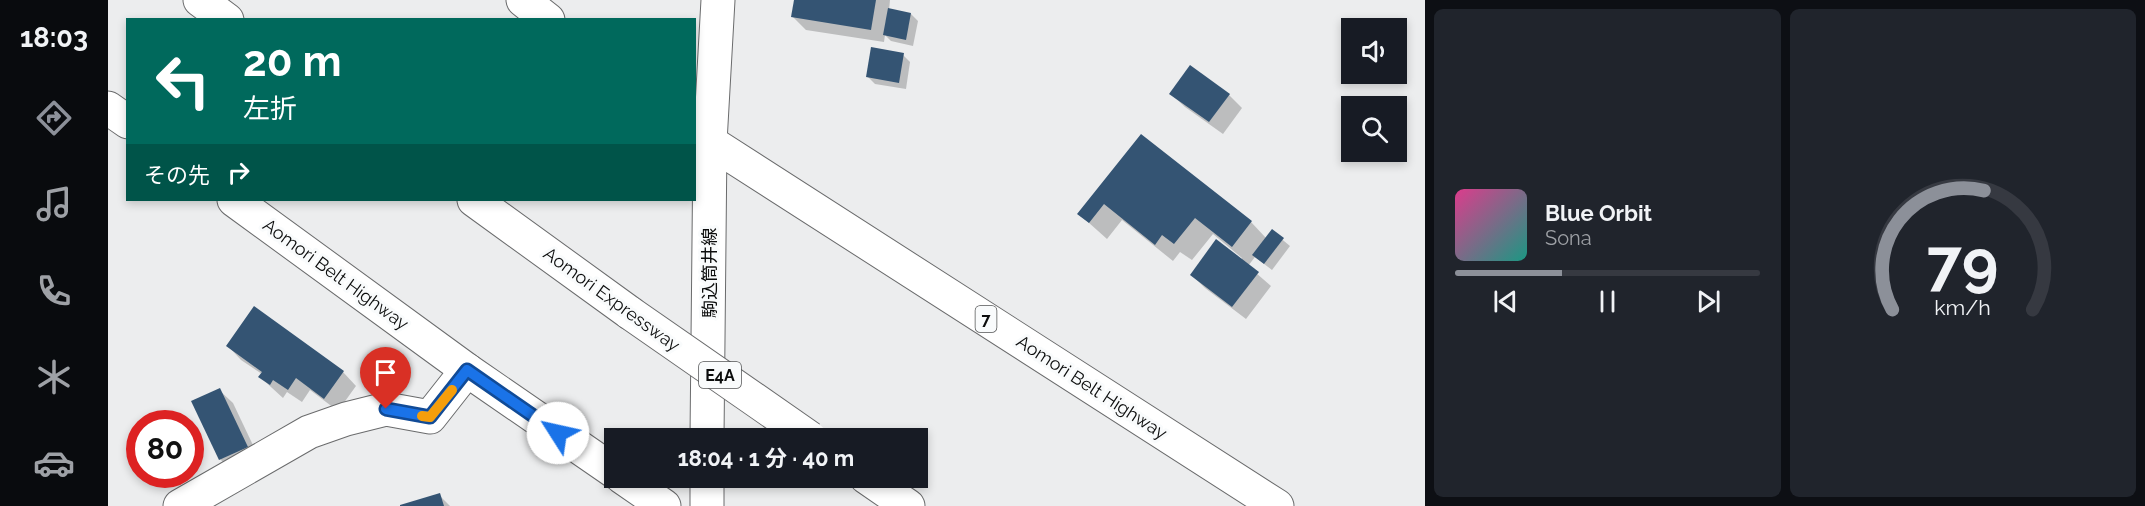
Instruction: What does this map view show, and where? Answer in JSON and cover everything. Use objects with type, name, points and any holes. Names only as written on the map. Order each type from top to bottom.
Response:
[{"type":"main road","points":[[200,0],[224,18]]},
{"type":"main road","points":[[523,0],[546,18]]},
{"type":"main road","name":"駒込筒井線","points":[[707,428],[702,137],[718,0]]},
{"type":"main road","points":[[108,108],[126,121]]},
{"type":"main road","name":"Aomori Belt Highway","points":[[702,137],[1277,506]]},
{"type":"main road","name":"Aomori Belt Highway","points":[[235,201],[467,370],[604,464]]},
{"type":"main road","name":"Aomori Expressway","points":[[475,201],[630,313],[796,428]]},
{"type":"main road","points":[[180,506],[309,432],[346,419],[386,409],[430,417],[467,370]]},
{"type":"main road","points":[[638,488],[664,506]]},
{"type":"main road","points":[[707,488],[707,506]]},
{"type":"main road","points":[[882,488],[908,506]]},
{"type":"building","points":[[794,0],[876,0],[871,30],[791,17]]},
{"type":"building","points":[[888,8],[911,13],[906,40],[883,35]]},
{"type":"building","points":[[871,47],[904,53],[899,83],[866,77]]},
{"type":"building","points":[[1190,65],[1230,94],[1209,122],[1169,94]]},
{"type":"building","points":[[1141,134],[1252,221],[1232,247],[1195,218],[1174,244],[1162,235],[1155,245],[1104,204],[1089,223],[1077,214]]},
{"type":"building","points":[[1272,229],[1284,238],[1264,264],[1252,255]]},
{"type":"building","points":[[1216,239],[1259,272],[1232,307],[1190,275]]},
{"type":"building","points":[[254,306],[344,371],[324,399],[296,378],[288,390],[273,380],[270,385],[258,377],[262,372],[226,346]]},
{"type":"building","points":[[220,388],[248,447],[219,460],[204,428],[204,410],[195,410],[191,401]]},
{"type":"building","points":[[440,493],[444,506],[400,506],[400,505]]},
{"type":"slow traffic","points":[[422,416],[430,417],[452,390]]},
{"type":"route","points":[[386,409],[430,417],[467,370],[558,433]]}]
